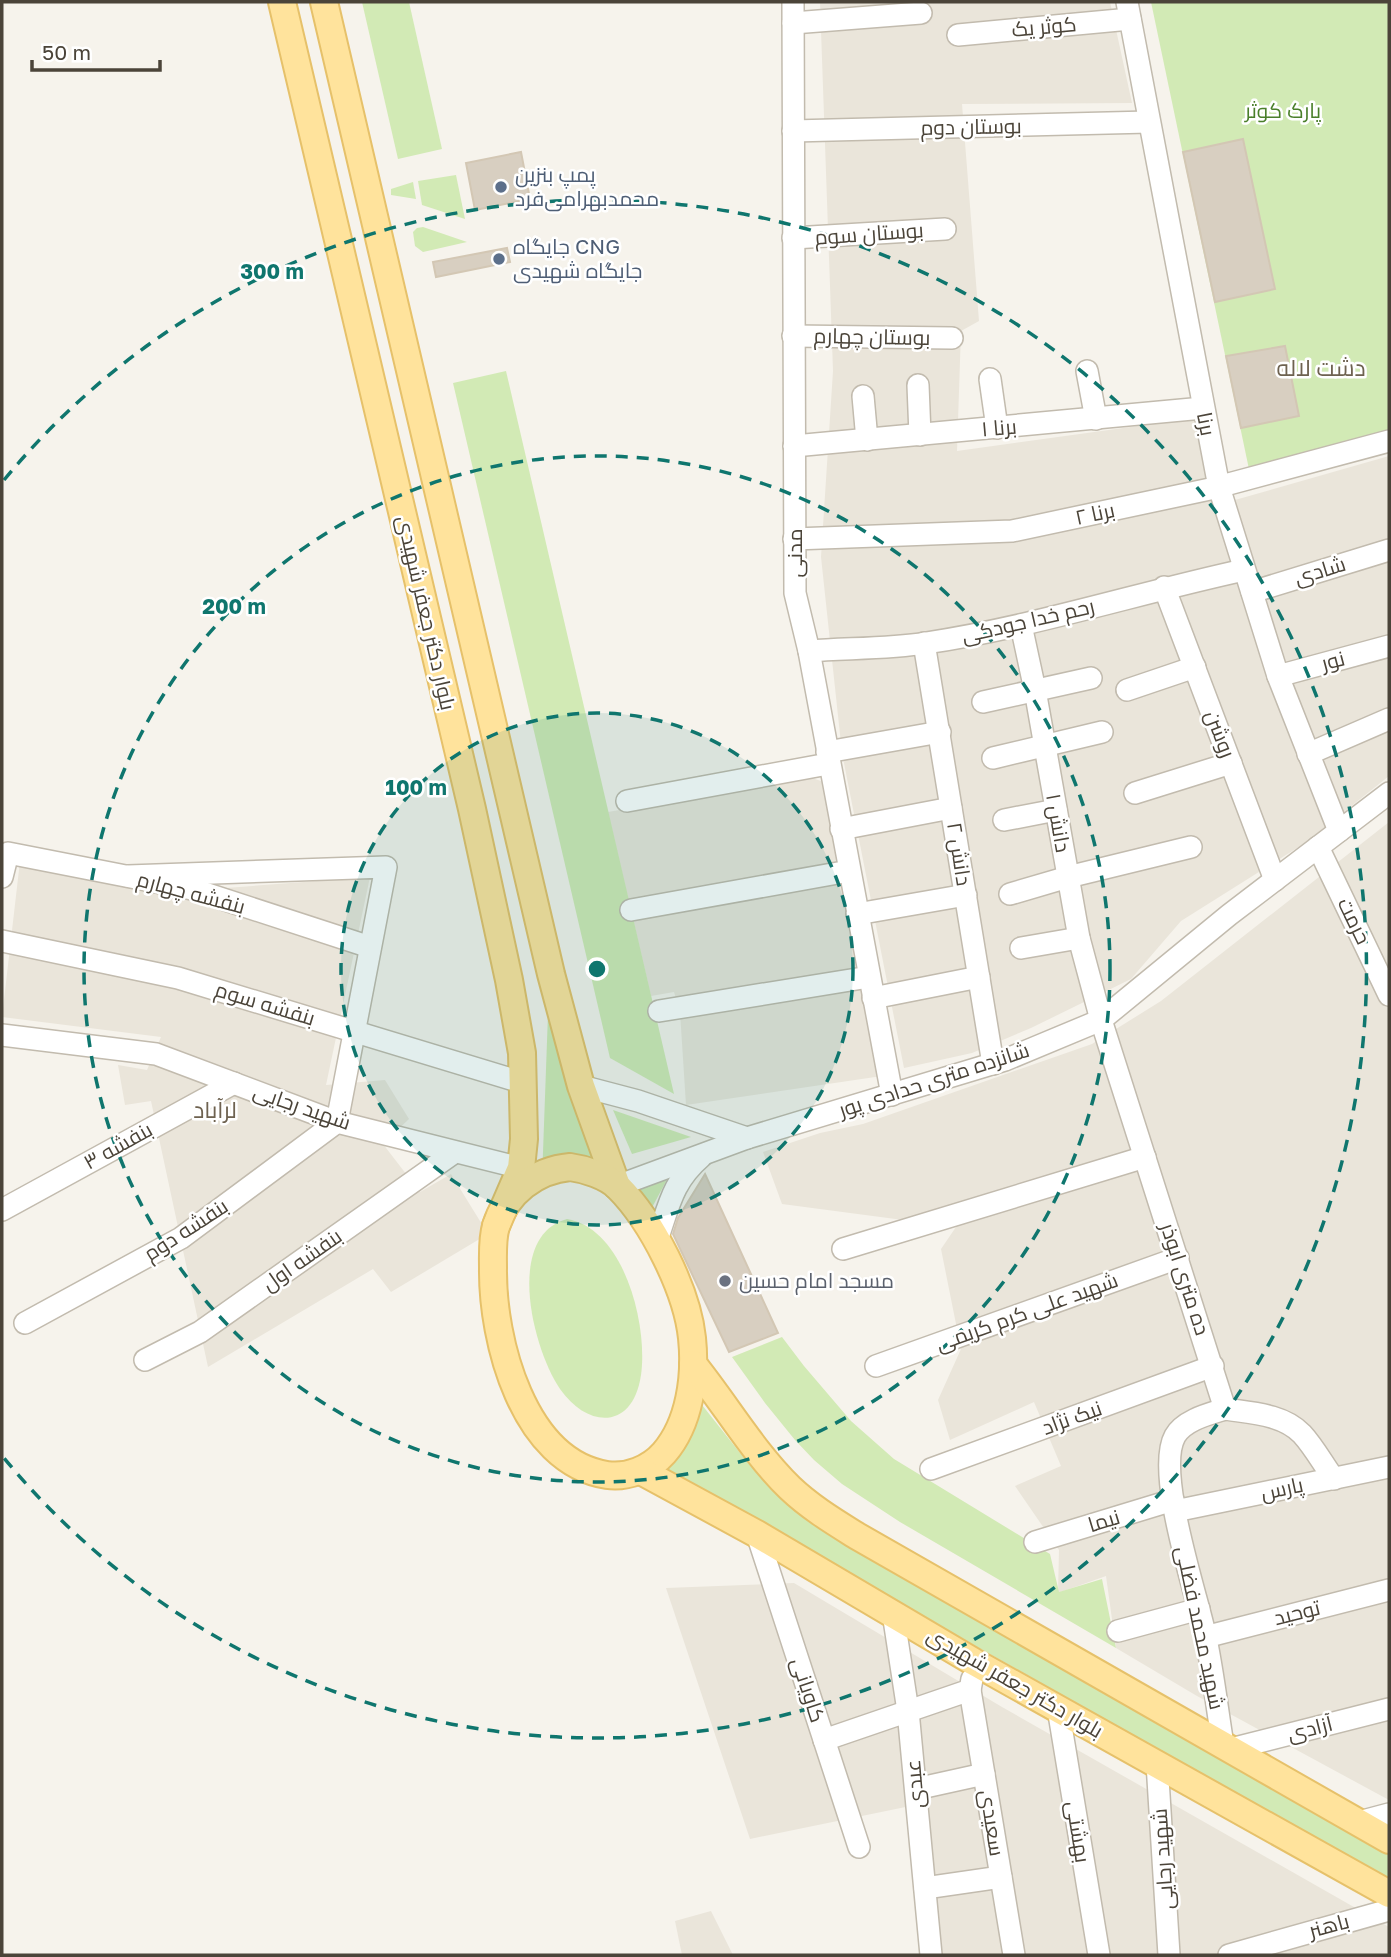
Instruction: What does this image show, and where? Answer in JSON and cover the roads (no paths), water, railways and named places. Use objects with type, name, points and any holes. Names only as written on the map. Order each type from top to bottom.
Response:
[{"type":"main road","name":"بلوار دکتر جعفر شهیدی","points":[[282,2],[472,809],[509,979],[522,1053],[524,1139],[521,1168],[496,1226]]},
{"type":"main road","name":"بلوار دکتر جعفر شهیدی","points":[[324,2],[536,910],[581,1086],[617,1186]]},
{"type":"main road","points":[[555,1168],[584,1169],[617,1186],[657,1240],[671,1269],[692,1336],[693,1364],[692,1384],[683,1419],[662,1455],[641,1471],[617,1477],[594,1473],[571,1461],[555,1448],[531,1419],[521,1401],[501,1341],[493,1281],[496,1226],[510,1200],[526,1183],[555,1168]]},
{"type":"main road","points":[[693,1364],[772,1468],[790,1488],[817,1510],[856,1536],[1389,1840]]},
{"type":"main road","name":"بلوار دکتر جعفر شهیدی","points":[[641,1471],[757,1534],[975,1662],[1389,1894]]},
{"type":"street","name":"کوثر یک","points":[[958,34],[1128,10]]},
{"type":"street","name":"برنا","points":[[1128,10],[1219,487],[1278,676],[1339,831]]},
{"type":"street","points":[[793,12],[921,13]]},
{"type":"street","name":"مدنی","points":[[793,12],[795,593],[892,1094]]},
{"type":"street","name":"بوستان دوم","points":[[793,131],[1149,122]]},
{"type":"street","name":"بوستان سوم","points":[[793,238],[944,229]]},
{"type":"street","name":"بوستان چهارم","points":[[793,336],[951,338]]},
{"type":"street","points":[[1087,371],[1096,419]]},
{"type":"street","points":[[990,379],[997,428]]},
{"type":"street","points":[[918,385],[920,435]]},
{"type":"street","points":[[863,396],[867,440]]},
{"type":"street","name":"برنا ۱","points":[[794,446],[1203,408]]},
{"type":"street","name":"برنا ۲","points":[[794,539],[1012,531],[1219,487],[1389,441]]},
{"type":"street","name":"شادی","points":[[1252,592],[1389,550]]},
{"type":"street","name":"رحم خدا جودکی","points":[[808,651],[925,643],[1021,625],[1164,587],[1244,570]]},
{"type":"street","name":"روشن","points":[[1164,587],[1275,880]]},
{"type":"street","name":"دانش ۱","points":[[1021,625],[1079,938],[1101,1020]]},
{"type":"street","name":"دانش ۲","points":[[925,643],[993,1064]]},
{"type":"street","name":"نور","points":[[1278,676],[1389,646]]},
{"type":"street","points":[[1126,690],[1195,667]]},
{"type":"street","points":[[983,702],[1091,678]]},
{"type":"street","points":[[1308,754],[1389,719]]},
{"type":"street","points":[[628,801],[940,732]]},
{"type":"street","points":[[993,758],[1102,732]]},
{"type":"street","points":[[1136,793],[1231,763]]},
{"type":"street","name":"شانزده متری حدادی پور","points":[[617,1186],[747,1138],[993,1064],[1101,1020],[1275,880],[1389,793]]},
{"type":"street","points":[[841,829],[951,808]]},
{"type":"street","points":[[1004,820],[1056,810]]},
{"type":"street","points":[[1010,894],[1191,847]]},
{"type":"street","name":"حرمت","points":[[1318,847],[1389,995]]},
{"type":"street","name":"بنفشه چهارم","points":[[2,877],[8,853],[192,889],[370,947]]},
{"type":"street","points":[[128,876],[386,867],[337,1122]]},
{"type":"street","points":[[631,910],[849,872]]},
{"type":"street","points":[[857,914],[965,895]]},
{"type":"street","points":[[1021,948],[1079,938]]},
{"type":"street","name":"بنفشه سوم","points":[[2,941],[178,978],[524,1083]]},
{"type":"street","points":[[659,1011],[869,977]]},
{"type":"street","points":[[873,999],[979,977]]},
{"type":"street","name":"ده متری ابوذر","points":[[1101,1020],[1225,1409]]},
{"type":"street","name":"شهید رجایی","points":[[2,1035],[156,1054],[337,1122],[521,1168]]},
{"type":"street","name":"بنفشه ۳","points":[[2,1210],[234,1083]]},
{"type":"street","points":[[581,1086],[638,1101],[747,1138]]},
{"type":"street","name":"بنفشه دوم","points":[[25,1323],[181,1238],[337,1122]]},
{"type":"street","points":[[657,1240],[675,1188],[685,1171],[708,1151]]},
{"type":"street","name":"بنفشه اول","points":[[145,1360],[200,1332],[455,1152]]},
{"type":"street","points":[[843,1250],[1145,1157]]},
{"type":"street","name":"شهید علی کرم کریمی","points":[[876,1366],[1178,1258]]},
{"type":"street","name":"نیک نژاد","points":[[931,1469],[1213,1366]]},
{"type":"street","points":[[1225,1409],[1269,1416],[1286,1422],[1301,1433],[1334,1479]]},
{"type":"street","name":"شهید محمد فضلی","points":[[1225,1409],[1196,1418],[1175,1435],[1169,1459],[1174,1506],[1199,1608],[1227,1747]]},
{"type":"street","name":"پارس","points":[[1174,1506],[1389,1467]]},
{"type":"street","name":"نیما","points":[[1035,1542],[1174,1506]]},
{"type":"street","name":"کاویانی","points":[[757,1534],[859,1847]]},
{"type":"street","name":"توحید","points":[[1205,1637],[1389,1590]]},
{"type":"street","points":[[1118,1631],[1199,1608]]},
{"type":"street","name":"عبدی","points":[[893,1613],[908,1711],[931,1955]]},
{"type":"street","name":"سعیدی","points":[[975,1662],[970,1690],[1014,1955]]},
{"type":"street","points":[[824,1740],[970,1690]]},
{"type":"street","name":"بهشتی","points":[[1058,1708],[1099,1955]]},
{"type":"street","name":"آزادی","points":[[1227,1747],[1389,1709]]},
{"type":"street","name":"شهید رجایی","points":[[1157,1763],[1169,1955]]},
{"type":"street","points":[[916,1789],[984,1774]]},
{"type":"street","points":[[1359,1822],[1389,1814]]},
{"type":"street","points":[[925,1888],[1001,1877]]},
{"type":"street","name":"باهنر","points":[[1229,1955],[1389,1910]]},
{"type":"place","name":"پمپ بنزین محمد‌بهرامی‌فرد","points":[[501,187]]},
{"type":"place","name":"جایگاه CNG جایگاه شهیدی","points":[[499,259]]},
{"type":"place","name":"مسجد امام حسین","points":[[725,1281]]},
{"type":"district","name":"دشت لاله","points":[[1321,368]]},
{"type":"district","name":"لرآباد","points":[[215,1110]]},
{"type":"park label","name":"پارک کوثر","points":[[1283,111]]}]
